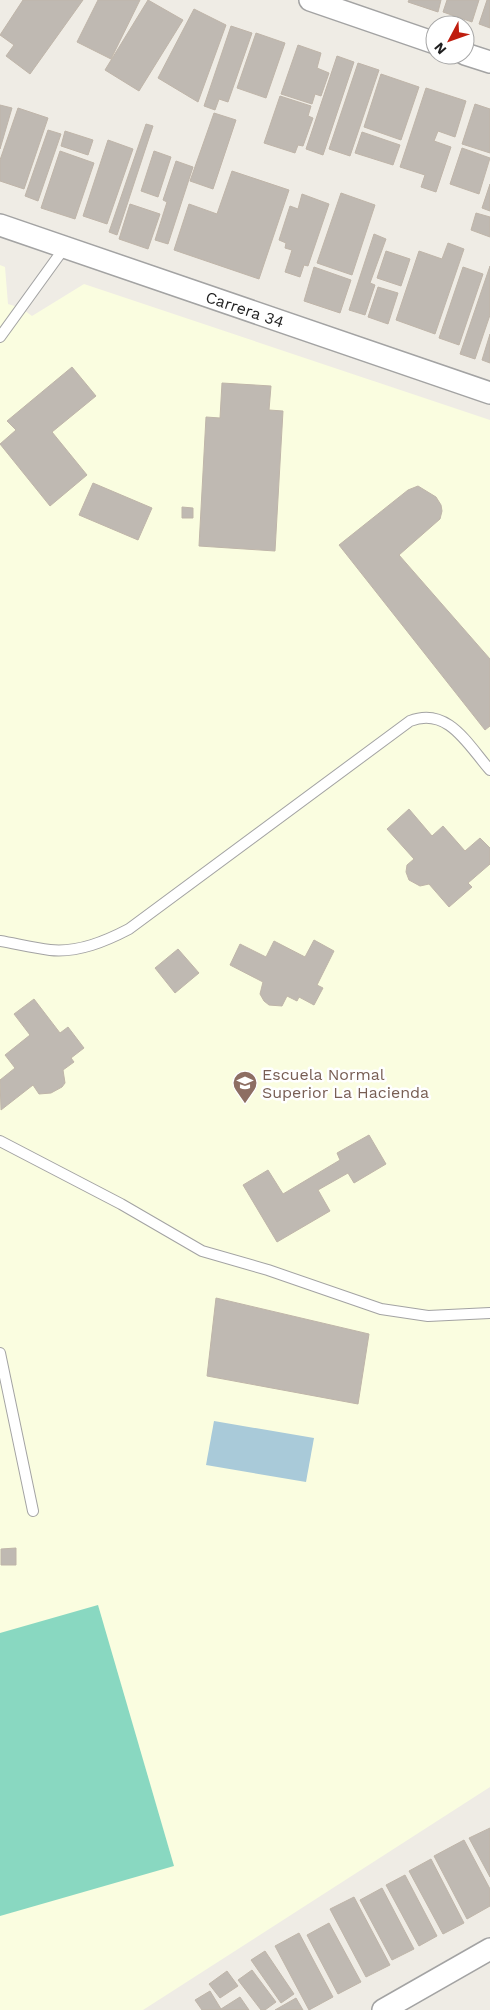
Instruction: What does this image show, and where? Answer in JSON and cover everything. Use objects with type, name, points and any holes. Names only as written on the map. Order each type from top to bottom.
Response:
[{"type":"street","points":[[310,0],[425,40]]},
{"type":"street","points":[[475,57],[490,62]]},
{"type":"street","name":"Carrera 34","points":[[0,225],[490,393]]},
{"type":"street","points":[[383,2010],[490,1949]]},
{"type":"lane","points":[[0,337],[65,247]]},
{"type":"lane","points":[[0,940],[52,950],[99,943],[122,933],[410,721],[418,718],[435,717],[451,726],[490,770]]},
{"type":"lane","points":[[0,1141],[121,1204],[202,1251],[268,1270],[380,1308],[428,1316],[490,1313]]},
{"type":"lane","points":[[0,1353],[32,1511]]},
{"type":"shaded area","name":"Escuela Normal Superior La Hacienda","points":[[0,265],[5,267],[8,304],[21,308],[32,316],[84,284],[490,420],[490,1787],[143,2010],[0,2010]]},
{"type":"green space","points":[[98,1605],[174,1866],[0,1916],[0,1633]]},
{"type":"water","points":[[214,1421],[314,1438],[306,1482],[206,1465]]},
{"type":"building","points":[[23,0],[83,0],[30,74],[6,56],[14,45],[0,35]]},
{"type":"building","points":[[98,0],[140,0],[111,59],[77,42]]},
{"type":"building","points":[[148,0],[183,20],[139,91],[105,70]]},
{"type":"building","points":[[409,0],[441,0],[438,12],[408,2]]},
{"type":"building","points":[[447,0],[479,0],[474,15],[452,15],[443,12]]},
{"type":"building","points":[[487,0],[490,0],[490,28],[479,24]]},
{"type":"building","points":[[194,9],[226,25],[198,102],[158,78]]},
{"type":"building","points":[[231,26],[252,33],[228,102],[219,99],[215,110],[204,106]]},
{"type":"building","points":[[256,33],[285,43],[266,98],[237,88]]},
{"type":"building","points":[[298,45],[321,53],[317,68],[329,73],[321,96],[315,94],[312,104],[281,94]]},
{"type":"building","points":[[337,56],[354,62],[323,155],[306,149]]},
{"type":"building","points":[[358,63],[379,70],[350,156],[329,149]]},
{"type":"building","points":[[381,74],[419,87],[401,140],[364,127]]},
{"type":"building","points":[[426,88],[466,101],[455,137],[438,131],[434,141],[451,147],[436,192],[421,187],[425,175],[400,167]]},
{"type":"building","points":[[280,96],[311,106],[308,116],[313,118],[303,146],[298,145],[295,153],[264,143]]},
{"type":"building","points":[[475,104],[490,109],[490,153],[462,144]]},
{"type":"building","points":[[0,105],[12,108],[0,149]]},
{"type":"building","points":[[18,108],[48,118],[24,189],[0,181],[0,160]]},
{"type":"building","points":[[214,113],[236,120],[213,189],[190,181]]},
{"type":"building","points":[[146,124],[153,126],[117,235],[109,232]]},
{"type":"building","points":[[48,130],[61,134],[38,201],[25,196]]},
{"type":"building","points":[[65,131],[93,140],[88,155],[61,146]]},
{"type":"building","points":[[362,132],[400,145],[393,165],[355,153]]},
{"type":"building","points":[[108,140],[133,149],[107,224],[83,216]]},
{"type":"building","points":[[462,148],[490,158],[479,194],[450,184]]},
{"type":"building","points":[[60,151],[94,163],[75,219],[41,208]]},
{"type":"building","points":[[154,151],[171,157],[158,197],[141,191]]},
{"type":"building","points":[[176,161],[193,167],[168,244],[155,240],[167,202],[163,200]]},
{"type":"building","points":[[232,171],[289,190],[259,279],[174,250],[189,204],[217,214]]},
{"type":"building","points":[[490,184],[490,211],[482,208]]},
{"type":"building","points":[[341,193],[375,205],[352,275],[317,263]]},
{"type":"building","points":[[302,194],[329,204],[308,266],[304,265],[300,277],[285,272],[292,250],[285,248],[286,243],[279,240],[290,206],[298,209]]},
{"type":"building","points":[[130,204],[160,214],[148,249],[119,239]]},
{"type":"building","points":[[476,213],[490,217],[490,237],[471,230]]},
{"type":"building","points":[[374,234],[386,239],[370,283],[375,285],[365,315],[349,310]]},
{"type":"building","points":[[448,243],[464,249],[435,334],[396,320],[419,251],[442,259]]},
{"type":"building","points":[[386,251],[410,259],[401,286],[377,278]]},
{"type":"building","points":[[490,266],[490,315],[475,359],[460,354]]},
{"type":"building","points":[[314,267],[351,280],[340,313],[304,301]]},
{"type":"building","points":[[463,267],[483,274],[459,345],[439,338]]},
{"type":"building","points":[[378,287],[398,293],[388,324],[368,317]]},
{"type":"building","points":[[490,334],[490,363],[482,360]]},
{"type":"building","points":[[72,367],[96,396],[52,432],[87,475],[50,506],[0,444],[16,430],[7,421]]},
{"type":"building","points":[[222,383],[271,386],[269,410],[283,411],[275,551],[199,546],[206,417],[220,418]]},
{"type":"building","points":[[93,483],[152,508],[138,540],[79,515]]},
{"type":"building","points":[[418,486],[436,497],[441,505],[440,519],[399,555],[490,659],[490,726],[485,730],[339,545],[408,490]]},
{"type":"building","points":[[182,507],[193,508],[193,518],[182,518]]},
{"type":"building","points":[[409,809],[432,836],[443,826],[465,851],[480,838],[490,848],[490,864],[468,883],[472,887],[449,907],[429,884],[420,886],[409,880],[406,872],[407,865],[414,859],[387,829]]},
{"type":"building","points":[[314,940],[334,951],[317,985],[323,988],[314,1005],[299,997],[297,1001],[287,996],[282,1006],[269,1005],[260,994],[263,982],[230,965],[240,944],[266,957],[274,941],[305,957]]},
{"type":"building","points":[[178,949],[199,973],[175,993],[155,968]]},
{"type":"building","points":[[34,999],[60,1033],[68,1027],[84,1048],[71,1058],[74,1062],[63,1070],[65,1083],[62,1087],[51,1093],[39,1094],[33,1085],[1,1110],[0,1080],[15,1068],[5,1055],[30,1035],[14,1014]]},
{"type":"building","points":[[369,1135],[386,1164],[354,1183],[348,1173],[318,1190],[330,1211],[277,1242],[243,1185],[268,1170],[283,1194],[340,1160],[337,1153]]},
{"type":"building","points":[[216,1298],[369,1334],[358,1404],[207,1376]]},
{"type":"building","points":[[16,1548],[16,1565],[1,1565],[1,1549]]},
{"type":"building","points":[[490,1828],[490,1877],[469,1838]]},
{"type":"building","points":[[464,1840],[490,1889],[490,1906],[467,1919],[434,1856]]},
{"type":"building","points":[[431,1859],[464,1923],[443,1934],[409,1871]]},
{"type":"building","points":[[405,1875],[437,1936],[419,1946],[386,1885]]},
{"type":"building","points":[[382,1888],[414,1949],[392,1960],[360,1900]]},
{"type":"building","points":[[354,1897],[390,1965],[366,1977],[330,1909]]},
{"type":"building","points":[[329,1923],[361,1982],[338,1994],[307,1935]]},
{"type":"building","points":[[299,1933],[333,1997],[309,2010],[275,1946]]},
{"type":"building","points":[[265,1951],[294,1994],[281,2003],[251,1960]]},
{"type":"building","points":[[252,1970],[276,2002],[265,2010],[261,2010],[238,1980]]},
{"type":"building","points":[[227,1971],[238,1986],[220,1998],[209,1984]]},
{"type":"building","points":[[210,1991],[221,2009],[240,1997],[249,2010],[202,2010],[195,2000]]},
{"type":"building","points":[[296,1998],[303,2010],[275,2010]]},
{"type":"place","name":"Escuela Normal Superior La Hacienda","points":[[245,1104]]}]
